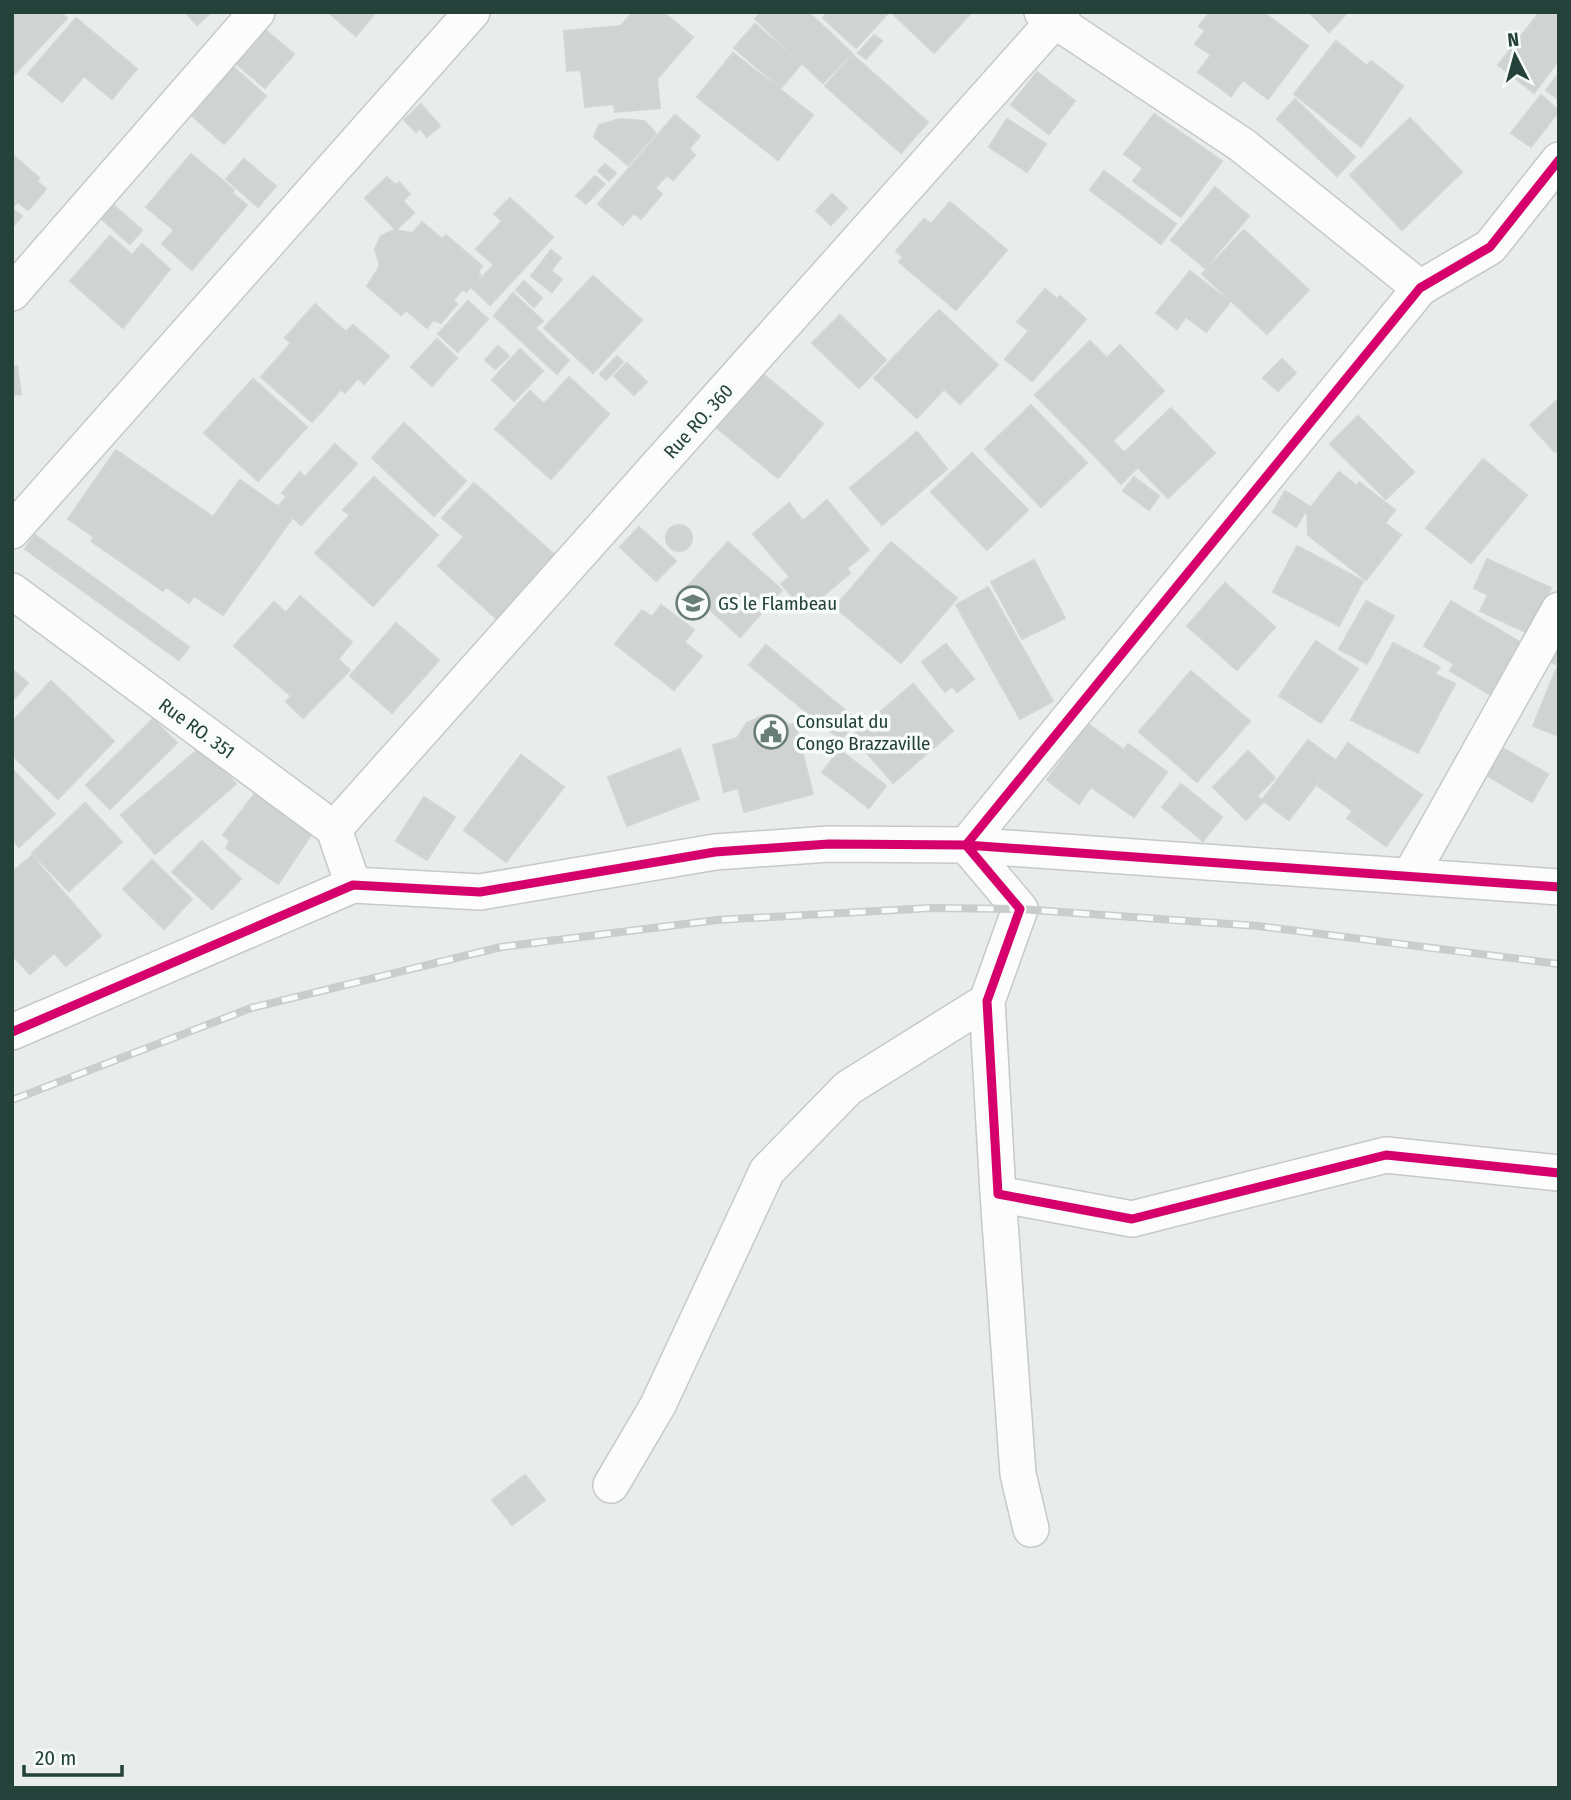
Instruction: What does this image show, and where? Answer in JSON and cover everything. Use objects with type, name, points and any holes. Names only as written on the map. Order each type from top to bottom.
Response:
[{"type":"street","points":[[12,293],[257,12]]},
{"type":"street","points":[[12,531],[472,12]]},
{"type":"street","points":[[1053,15],[1242,145],[1420,288]]},
{"type":"street","name":"Rue RO. 360","points":[[334,829],[1053,15]]},
{"type":"street","points":[[966,845],[1420,288],[1490,247],[1559,160]]},
{"type":"street","name":"Rue RO. 351","points":[[12,591],[334,829]]},
{"type":"street","points":[[1410,876],[1559,610]]},
{"type":"street","points":[[334,829],[353,885]]},
{"type":"street","points":[[12,1032],[353,885],[480,891],[715,852],[829,844],[966,845],[1559,887]]},
{"type":"street","points":[[966,845],[1020,909],[987,1001],[1018,1474],[1031,1529]]},
{"type":"street","points":[[611,1485],[658,1405],[767,1171],[848,1088],[987,1001]]},
{"type":"street","points":[[998,1194],[1132,1219],[1386,1155],[1559,1173]]},
{"type":"building","points":[[12,12],[60,12],[67,18],[12,77]]},
{"type":"building","points":[[185,12],[211,12],[197,25]]},
{"type":"building","points":[[328,12],[376,12],[356,36]]},
{"type":"building","points":[[633,12],[663,12],[693,37],[657,79],[660,108],[615,112],[614,104],[585,107],[581,70],[567,71],[564,31],[621,26]]},
{"type":"building","points":[[761,12],[808,12],[852,53],[823,83],[755,19]]},
{"type":"building","points":[[828,12],[889,12],[856,48],[823,18]]},
{"type":"building","points":[[891,12],[972,12],[934,53]]},
{"type":"building","points":[[1210,12],[1263,12],[1308,46],[1268,99],[1243,80],[1231,96],[1198,72],[1211,55],[1195,44],[1205,31],[1199,26]]},
{"type":"building","points":[[1309,12],[1348,12],[1329,32]]},
{"type":"building","points":[[1540,12],[1559,12],[1559,60],[1534,93],[1498,65]]},
{"type":"building","points":[[76,18],[137,69],[112,99],[84,76],[62,102],[28,74]]},
{"type":"building","points":[[755,24],[801,64],[781,88],[734,48]]},
{"type":"building","points":[[263,28],[294,54],[265,88],[234,62]]},
{"type":"building","points":[[874,35],[882,41],[866,59],[858,53]]},
{"type":"building","points":[[1336,41],[1367,66],[1371,61],[1403,86],[1361,147],[1294,94]]},
{"type":"building","points":[[733,53],[813,115],[778,160],[697,97]]},
{"type":"building","points":[[853,55],[928,122],[901,153],[825,86]]},
{"type":"building","points":[[231,65],[266,96],[224,144],[189,113]]},
{"type":"building","points":[[1037,72],[1075,101],[1049,134],[1011,105]]},
{"type":"building","points":[[1559,73],[1559,100],[1546,90]]},
{"type":"building","points":[[1541,95],[1559,111],[1531,147],[1511,133]]},
{"type":"building","points":[[1295,99],[1355,157],[1337,176],[1277,119]]},
{"type":"building","points":[[421,104],[440,126],[427,137],[420,128],[416,132],[404,120]]},
{"type":"building","points":[[1154,114],[1222,161],[1181,217],[1133,181],[1143,168],[1124,154]]},
{"type":"building","points":[[675,115],[700,136],[689,149],[695,155],[673,180],[667,175],[655,188],[662,194],[641,219],[634,213],[623,225],[598,204]]},
{"type":"building","points":[[1410,118],[1462,172],[1402,230],[1350,175]]},
{"type":"building","points":[[620,119],[644,121],[656,133],[628,165],[594,137],[599,125]]},
{"type":"building","points":[[1007,119],[1046,144],[1027,172],[989,147]]},
{"type":"building","points":[[12,154],[39,178],[37,181],[46,189],[28,210],[18,202],[12,208]]},
{"type":"building","points":[[191,154],[234,190],[232,193],[247,205],[192,270],[162,244],[174,230],[146,207]]},
{"type":"building","points":[[244,159],[276,186],[258,207],[226,179]]},
{"type":"building","points":[[605,164],[616,173],[609,181],[598,171]]},
{"type":"building","points":[[1104,171],[1176,224],[1161,244],[1090,190]]},
{"type":"building","points":[[595,176],[605,184],[586,204],[576,196]]},
{"type":"building","points":[[387,177],[395,185],[399,182],[410,194],[403,201],[414,213],[396,230],[365,198]]},
{"type":"building","points":[[1215,187],[1249,216],[1205,268],[1171,240]]},
{"type":"building","points":[[832,194],[847,208],[831,225],[816,211]]},
{"type":"building","points":[[102,195],[142,230],[130,244],[90,209]]},
{"type":"building","points":[[510,198],[553,237],[490,305],[472,288],[494,265],[476,249],[502,221],[494,214]]},
{"type":"building","points":[[950,202],[1007,250],[956,310],[899,262],[903,257],[896,251],[924,219],[931,224]]},
{"type":"building","points":[[12,208],[22,216],[12,227]]},
{"type":"building","points":[[422,222],[442,239],[446,235],[482,266],[478,272],[481,275],[466,292],[463,289],[453,300],[457,304],[441,323],[433,320],[427,328],[406,310],[401,315],[367,286],[380,266],[375,249],[381,236],[394,230],[413,233]]},
{"type":"building","points":[[1244,230],[1309,290],[1267,334],[1202,274]]},
{"type":"building","points":[[110,236],[132,255],[142,244],[170,269],[123,328],[70,281]]},
{"type":"building","points":[[551,250],[561,258],[551,271],[562,279],[552,292],[531,276]]},
{"type":"building","points":[[1190,271],[1230,302],[1206,332],[1186,317],[1177,329],[1156,313]]},
{"type":"building","points":[[593,276],[642,320],[593,373],[544,328]]},
{"type":"building","points":[[524,281],[542,298],[534,307],[516,290]]},
{"type":"building","points":[[1045,289],[1057,299],[1060,296],[1086,319],[1032,381],[1005,359],[1029,331],[1017,322]]},
{"type":"building","points":[[513,293],[543,321],[535,328],[569,360],[557,374],[494,316]]},
{"type":"building","points":[[468,301],[488,319],[458,352],[438,334]]},
{"type":"building","points":[[315,304],[346,332],[353,325],[389,356],[364,384],[358,378],[345,393],[341,389],[312,422],[261,377],[291,343],[285,338]]},
{"type":"building","points":[[939,310],[998,365],[960,404],[944,389],[917,418],[874,378]]},
{"type":"building","points":[[840,315],[886,360],[859,388],[812,343]]},
{"type":"building","points":[[437,339],[457,358],[432,386],[411,367]]},
{"type":"building","points":[[1090,341],[1107,358],[1120,345],[1164,391],[1096,457],[1035,395]]},
{"type":"building","points":[[498,346],[509,356],[495,369],[485,360]]},
{"type":"building","points":[[520,349],[543,371],[514,401],[492,380]]},
{"type":"building","points":[[617,356],[623,362],[606,380],[600,374]]},
{"type":"building","points":[[1282,359],[1296,373],[1278,391],[1263,378]]},
{"type":"building","points":[[627,363],[647,382],[634,395],[614,376]]},
{"type":"building","points":[[17,366],[21,394],[12,395],[12,367]]},
{"type":"building","points":[[763,374],[823,424],[778,478],[717,428]]},
{"type":"building","points":[[569,377],[609,414],[551,479],[495,429],[530,391],[544,404]]},
{"type":"building","points":[[253,379],[307,427],[258,481],[204,433]]},
{"type":"building","points":[[1559,398],[1559,449],[1555,452],[1530,425]]},
{"type":"building","points":[[1031,405],[1087,463],[1041,507],[985,449]]},
{"type":"building","points":[[1171,408],[1215,453],[1168,498],[1124,453]]},
{"type":"building","points":[[1358,416],[1414,472],[1386,499],[1330,444]]},
{"type":"building","points":[[404,423],[466,481],[434,516],[372,458]]},
{"type":"building","points":[[917,432],[947,469],[882,525],[850,488]]},
{"type":"building","points":[[1113,441],[1138,467],[1121,484],[1096,457]]},
{"type":"building","points":[[335,444],[357,464],[301,525],[279,505],[287,497],[282,493],[300,472],[305,477]]},
{"type":"building","points":[[116,450],[213,517],[240,480],[293,517],[223,615],[194,596],[189,603],[166,587],[163,591],[91,541],[94,537],[68,519]]},
{"type":"building","points":[[972,453],[1028,510],[987,550],[931,492]]},
{"type":"building","points":[[1483,459],[1527,495],[1471,563],[1426,528]]},
{"type":"building","points":[[1339,472],[1357,486],[1359,482],[1395,510],[1385,523],[1401,535],[1366,580],[1308,535],[1307,512]]},
{"type":"building","points":[[374,477],[438,535],[373,606],[315,553],[350,515],[343,510]]},
{"type":"building","points":[[1134,477],[1159,496],[1149,510],[1123,491]]},
{"type":"building","points":[[474,483],[556,556],[498,620],[438,566],[464,537],[442,518]]},
{"type":"building","points":[[1285,491],[1309,506],[1296,527],[1273,512]]},
{"type":"building","points":[[827,500],[869,550],[847,568],[850,573],[805,611],[781,584],[790,577],[753,534],[789,503],[803,521]]},
{"type":"building","points":[[679,525],[689,528],[692,538],[689,548],[679,551],[669,548],[666,538],[669,528]]},
{"type":"building","points":[[639,527],[676,561],[656,581],[620,547]]},
{"type":"building","points":[[35,535],[189,647],[179,660],[25,549]]},
{"type":"building","points":[[728,542],[782,590],[740,637],[686,588]]},
{"type":"building","points":[[891,542],[957,598],[901,663],[835,607]]},
{"type":"building","points":[[1297,546],[1363,581],[1339,626],[1273,592]]},
{"type":"building","points":[[1487,559],[1551,588],[1530,634],[1480,611],[1488,595],[1474,588]]},
{"type":"building","points":[[1034,560],[1065,618],[1022,639],[991,582]]},
{"type":"building","points":[[1225,583],[1275,627],[1237,670],[1187,626]]},
{"type":"building","points":[[988,587],[1053,701],[1020,719],[956,605]]},
{"type":"building","points":[[300,596],[352,642],[338,659],[350,670],[303,718],[286,702],[291,696],[234,646],[274,602],[286,613]]},
{"type":"building","points":[[1366,601],[1394,616],[1367,664],[1339,649]]},
{"type":"building","points":[[1451,601],[1520,642],[1491,695],[1450,671],[1454,664],[1424,646]]},
{"type":"building","points":[[661,605],[694,630],[684,642],[702,656],[674,690],[615,644],[642,610],[652,617]]},
{"type":"building","points":[[396,623],[439,660],[392,713],[350,676]]},
{"type":"building","points":[[1316,641],[1358,669],[1321,723],[1279,696]]},
{"type":"building","points":[[1393,643],[1440,667],[1435,674],[1455,684],[1418,753],[1351,720]]},
{"type":"building","points":[[946,644],[974,679],[957,692],[952,686],[945,692],[922,662]]},
{"type":"building","points":[[1559,644],[1559,736],[1533,726],[1558,665],[1551,662]]},
{"type":"building","points":[[766,645],[857,720],[841,740],[749,665]]},
{"type":"building","points":[[12,669],[28,683],[12,701]]},
{"type":"building","points":[[1191,671],[1250,721],[1197,782],[1139,732]]},
{"type":"building","points":[[51,681],[114,741],[58,799],[12,755],[12,722]]},
{"type":"building","points":[[913,684],[953,731],[893,783],[852,736]]},
{"type":"building","points":[[764,715],[773,715],[790,725],[795,723],[813,794],[744,812],[738,788],[724,792],[713,745],[737,738],[747,723]]},
{"type":"building","points":[[153,719],[177,743],[110,809],[86,785]]},
{"type":"building","points":[[1088,724],[1124,750],[1128,744],[1167,772],[1134,817],[1091,787],[1079,804],[1047,780]]},
{"type":"building","points":[[1308,740],[1335,760],[1289,820],[1262,800]]},
{"type":"building","points":[[1348,743],[1422,795],[1386,846],[1347,818],[1353,811],[1318,786]]},
{"type":"building","points":[[1497,745],[1548,774],[1532,802],[1481,772]]},
{"type":"building","points":[[202,746],[236,784],[155,854],[121,815]]},
{"type":"building","points":[[680,749],[699,799],[627,826],[608,777]]},
{"type":"building","points":[[840,750],[886,786],[869,808],[822,772]]},
{"type":"building","points":[[1248,751],[1275,778],[1257,796],[1263,802],[1246,820],[1213,787]]},
{"type":"building","points":[[521,755],[564,787],[506,862],[464,830]]},
{"type":"building","points":[[12,769],[55,814],[19,847],[12,839]]},
{"type":"building","points":[[263,783],[315,829],[278,884],[226,848],[230,841],[223,835]]},
{"type":"building","points":[[1181,784],[1222,817],[1203,841],[1162,807]]},
{"type":"building","points":[[424,797],[455,817],[427,860],[396,841]]},
{"type":"building","points":[[85,803],[122,842],[69,891],[32,853]]},
{"type":"building","points":[[202,841],[241,879],[212,909],[172,872]]},
{"type":"building","points":[[32,856],[101,936],[66,966],[54,953],[30,974],[12,955],[12,872]]},
{"type":"building","points":[[152,860],[192,899],[164,929],[123,889]]},
{"type":"building","points":[[525,1475],[545,1500],[512,1525],[492,1500]]},
{"type":"railway","points":[[12,1100],[251,1008],[501,947],[717,920],[931,908],[1020,909],[1258,926],[1559,964]]},
{"type":"cycle path","points":[[1559,160],[1490,247],[1420,288],[966,845],[1020,909],[987,1001],[998,1194],[1132,1219],[1386,1155],[1559,1173]]},
{"type":"cycle path","points":[[12,1032],[353,885],[480,892],[715,852],[829,844],[966,845],[1559,887]]},
{"type":"place","name":"GS le Flambeau","points":[[693,603]]},
{"type":"place","name":"Consulat du Congo Brazzaville","points":[[771,732]]}]
